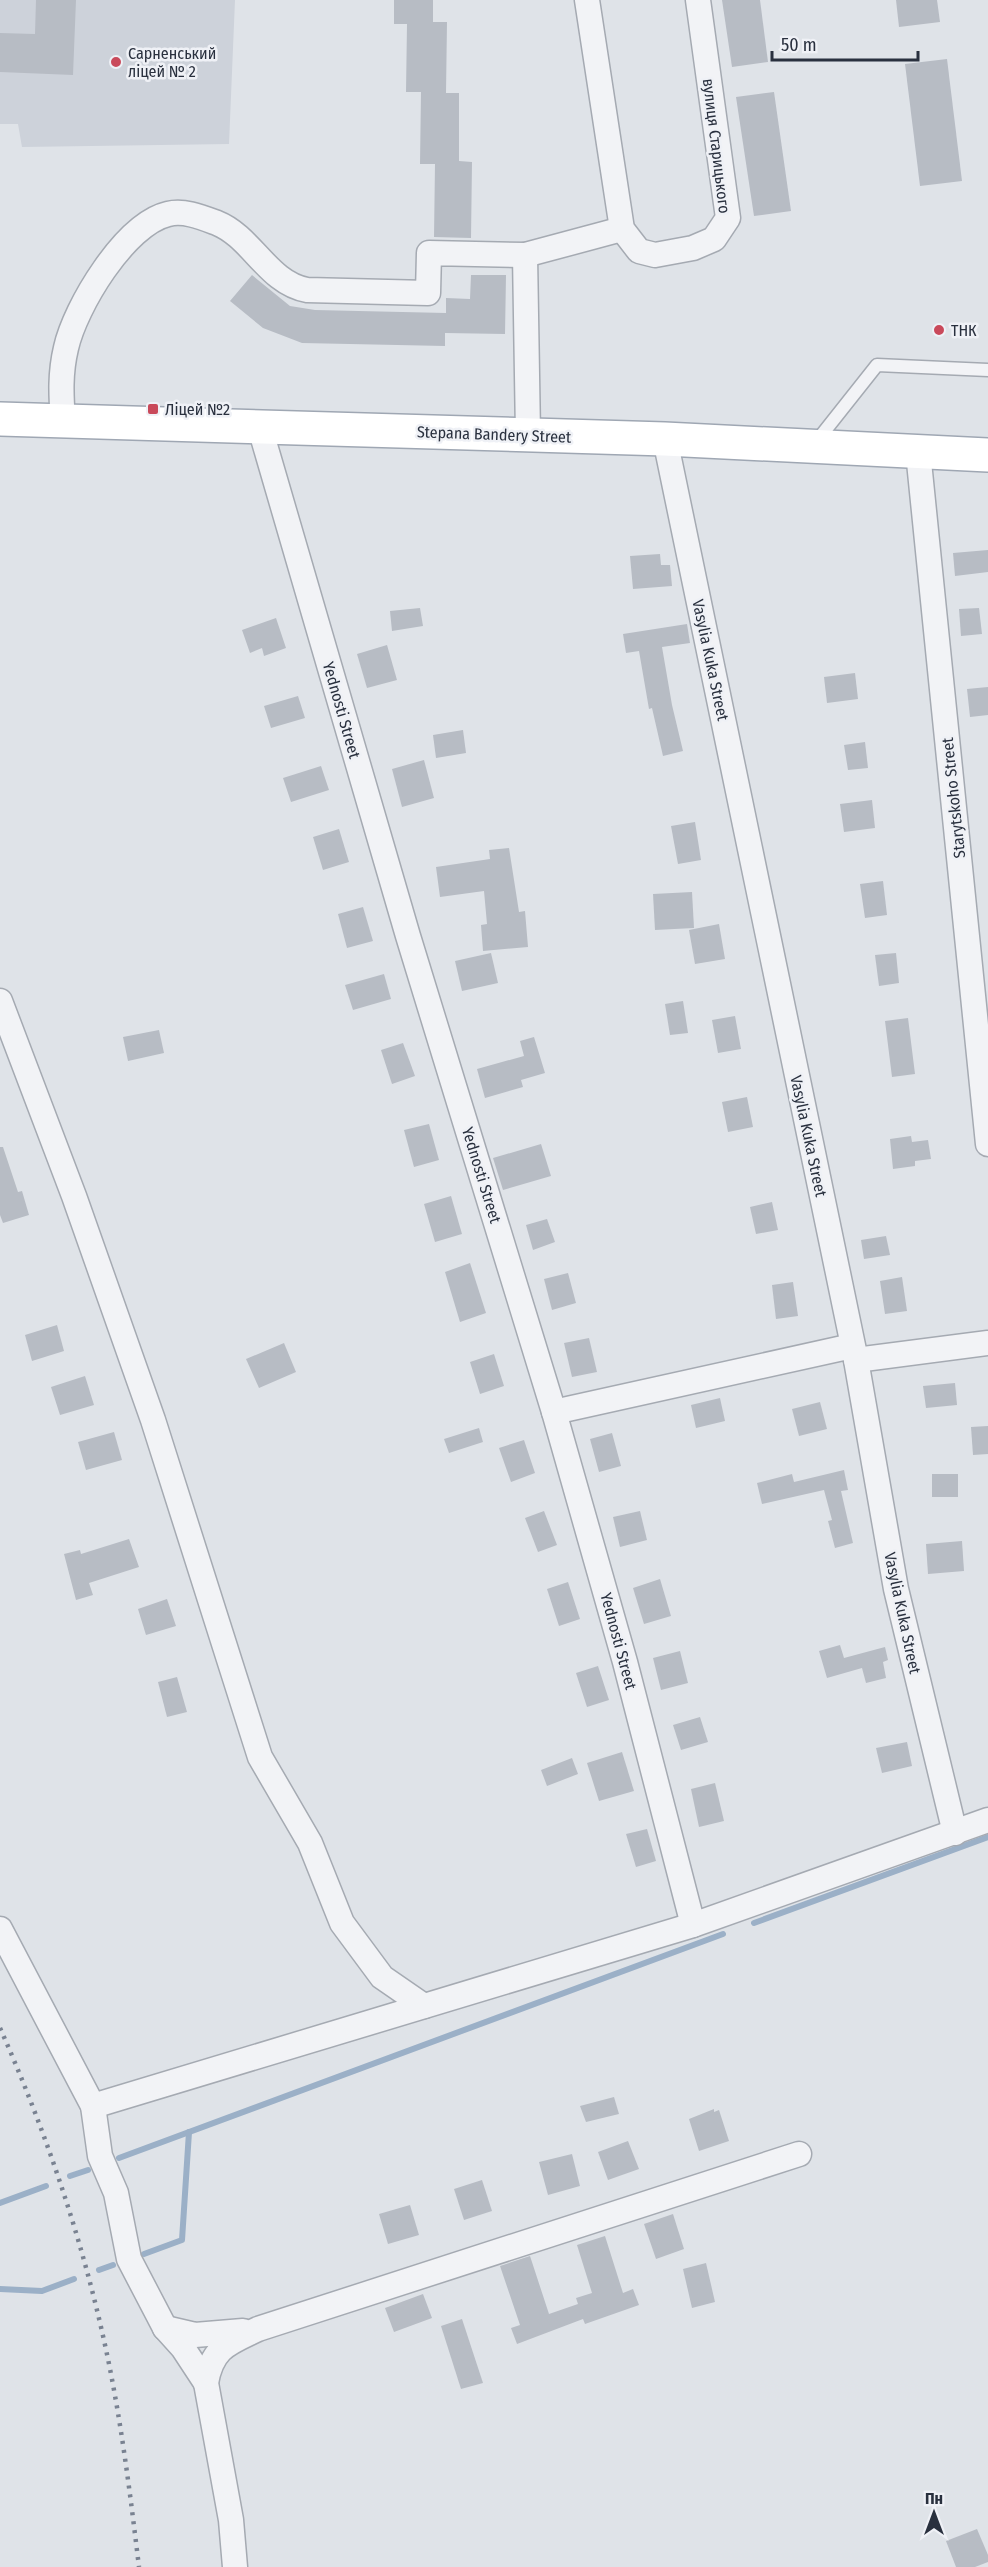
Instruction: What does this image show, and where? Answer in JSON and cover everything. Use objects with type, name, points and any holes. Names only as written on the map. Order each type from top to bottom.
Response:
[{"type":"main road","name":"Stepana Bandery Street","points":[[0,419],[665,439],[988,455]]},
{"type":"street","points":[[63,421],[60,378],[66,345],[78,316],[122,244],[141,226],[168,214],[196,215],[220,224],[237,235],[274,272],[298,289],[428,294],[429,253],[525,255],[622,229],[587,0]]},
{"type":"street","name":"вулиця Старицького","points":[[622,229],[639,251],[655,255],[693,248],[714,239],[728,218],[698,0]]},
{"type":"street","points":[[525,255],[528,435]]},
{"type":"street","name":"Yednosti Street","points":[[260,428],[408,936],[554,1412],[625,1662],[693,1925]]},
{"type":"street","name":"Vasylia Kuka Street","points":[[665,439],[854,1353],[896,1588],[955,1833]]},
{"type":"street","name":"Starytskoho Street","points":[[918,452],[988,1144]]},
{"type":"street","points":[[0,1000],[74,1196],[153,1420],[260,1757],[310,1842],[342,1923],[382,1977],[424,2006]]},
{"type":"street","points":[[554,1412],[854,1353],[988,1343]]},
{"type":"street","points":[[93,2106],[693,1925],[988,1820]]},
{"type":"street","points":[[0,1929],[93,2106],[100,2156],[116,2193],[129,2259],[165,2328],[183,2348],[206,2383]]},
{"type":"street","points":[[165,2328],[195,2336],[258,2329],[799,2154]]},
{"type":"street","points":[[234,2567],[231,2520],[206,2383],[217,2352],[258,2329]]},
{"type":"lane","points":[[813,446],[877,365],[988,370]]},
{"type":"shaded area","name":"Сарненський ліцей № 2","points":[[0,0],[235,0],[229,144],[22,147],[18,124],[0,124]]},
{"type":"building","points":[[36,0],[76,0],[73,75],[0,72],[0,33],[35,34]]},
{"type":"building","points":[[394,0],[433,0],[433,22],[447,22],[446,93],[459,93],[459,161],[472,162],[471,238],[434,237],[435,164],[420,164],[421,92],[406,92],[407,24],[394,24]]},
{"type":"building","points":[[722,0],[760,0],[768,62],[732,67]]},
{"type":"building","points":[[896,0],[937,0],[940,22],[899,27]]},
{"type":"building","points":[[947,59],[962,181],[920,186],[905,64]]},
{"type":"building","points":[[774,92],[791,211],[754,216],[736,97]]},
{"type":"building","points":[[252,275],[290,306],[315,310],[446,313],[446,298],[470,299],[471,275],[506,275],[505,334],[445,333],[445,346],[302,343],[263,328],[230,301]]},
{"type":"building","points":[[988,550],[988,572],[955,576],[953,553]]},
{"type":"building","points":[[660,554],[661,565],[670,565],[672,586],[633,589],[630,556]]},
{"type":"building","points":[[420,608],[423,626],[392,631],[390,611]]},
{"type":"building","points":[[979,608],[982,634],[961,636],[959,609]]},
{"type":"building","points":[[276,618],[286,648],[264,656],[262,648],[250,653],[242,630]]},
{"type":"building","points":[[687,624],[690,643],[662,647],[683,751],[663,756],[652,708],[649,709],[639,651],[626,653],[623,634]]},
{"type":"building","points":[[387,645],[397,680],[367,688],[357,654]]},
{"type":"building","points":[[855,673],[858,699],[827,703],[824,677]]},
{"type":"building","points":[[988,687],[988,715],[970,717],[967,689]]},
{"type":"building","points":[[298,696],[305,718],[271,728],[264,706]]},
{"type":"building","points":[[463,730],[466,753],[436,758],[433,735]]},
{"type":"building","points":[[865,742],[868,768],[848,770],[844,745]]},
{"type":"building","points":[[424,760],[434,798],[402,807],[392,769]]},
{"type":"building","points":[[321,766],[329,790],[291,802],[283,778]]},
{"type":"building","points":[[872,800],[875,828],[844,832],[840,804]]},
{"type":"building","points":[[695,822],[701,860],[678,864],[671,826]]},
{"type":"building","points":[[339,829],[349,862],[323,870],[313,837]]},
{"type":"building","points":[[509,848],[519,912],[525,911],[528,947],[483,951],[481,925],[487,924],[484,891],[440,897],[436,867],[490,859],[489,850]]},
{"type":"building","points":[[883,881],[887,915],[865,918],[860,884]]},
{"type":"building","points":[[692,892],[694,928],[655,930],[653,894]]},
{"type":"building","points":[[363,907],[373,941],[347,948],[338,914]]},
{"type":"building","points":[[719,924],[725,959],[695,964],[689,930]]},
{"type":"building","points":[[491,953],[498,983],[462,991],[455,961]]},
{"type":"building","points":[[896,953],[899,983],[879,986],[875,955]]},
{"type":"building","points":[[384,974],[391,999],[353,1010],[345,985]]},
{"type":"building","points":[[683,1001],[688,1033],[670,1035],[665,1004]]},
{"type":"building","points":[[735,1016],[741,1049],[718,1053],[712,1020]]},
{"type":"building","points":[[908,1018],[915,1074],[892,1077],[885,1021]]},
{"type":"building","points":[[159,1030],[164,1053],[128,1061],[123,1037]]},
{"type":"building","points":[[534,1037],[545,1073],[521,1080],[523,1087],[485,1098],[477,1069],[524,1056],[520,1041]]},
{"type":"building","points":[[403,1043],[415,1076],[392,1084],[381,1050]]},
{"type":"building","points":[[747,1097],[753,1127],[728,1132],[722,1102]]},
{"type":"building","points":[[429,1124],[439,1160],[414,1167],[404,1130]]},
{"type":"building","points":[[911,1136],[912,1142],[928,1140],[931,1159],[915,1161],[915,1166],[893,1169],[890,1139]]},
{"type":"building","points":[[541,1144],[551,1176],[503,1190],[493,1158]]},
{"type":"building","points":[[0,1147],[3,1147],[18,1192],[22,1191],[29,1215],[3,1223],[0,1215]]},
{"type":"building","points":[[451,1196],[462,1234],[435,1242],[424,1204]]},
{"type":"building","points":[[772,1202],[778,1230],[756,1234],[750,1207]]},
{"type":"building","points":[[547,1219],[555,1242],[533,1250],[526,1225]]},
{"type":"building","points":[[886,1236],[890,1255],[864,1259],[861,1240]]},
{"type":"building","points":[[470,1263],[486,1313],[460,1322],[445,1272]]},
{"type":"building","points":[[568,1273],[576,1303],[552,1310],[544,1279]]},
{"type":"building","points":[[902,1277],[907,1311],[885,1314],[880,1281]]},
{"type":"building","points":[[793,1282],[798,1316],[776,1319],[772,1285]]},
{"type":"building","points":[[57,1325],[64,1351],[32,1361],[25,1335]]},
{"type":"building","points":[[589,1338],[597,1372],[572,1377],[564,1343]]},
{"type":"building","points":[[284,1343],[296,1372],[259,1388],[246,1359]]},
{"type":"building","points":[[494,1354],[504,1386],[480,1394],[470,1362]]},
{"type":"building","points":[[85,1376],[94,1405],[60,1415],[51,1387]]},
{"type":"building","points":[[955,1383],[957,1405],[926,1408],[923,1386]]},
{"type":"building","points":[[720,1398],[725,1421],[696,1428],[691,1405]]},
{"type":"building","points":[[820,1402],[827,1429],[799,1436],[792,1409]]},
{"type":"building","points":[[988,1426],[988,1454],[973,1455],[971,1427]]},
{"type":"building","points":[[479,1428],[483,1442],[449,1453],[444,1439]]},
{"type":"building","points":[[114,1432],[122,1460],[86,1470],[78,1442]]},
{"type":"building","points":[[612,1433],[621,1466],[599,1472],[590,1439]]},
{"type":"building","points":[[524,1440],[535,1473],[511,1482],[499,1448]]},
{"type":"building","points":[[844,1470],[848,1490],[841,1491],[853,1543],[835,1548],[828,1521],[832,1520],[824,1490],[762,1504],[757,1483],[792,1474],[794,1482]]},
{"type":"building","points":[[932,1474],[958,1474],[958,1497],[932,1497]]},
{"type":"building","points":[[544,1511],[557,1545],[538,1552],[525,1518]]},
{"type":"building","points":[[640,1511],[647,1540],[620,1547],[613,1517]]},
{"type":"building","points":[[129,1539],[139,1567],[89,1583],[93,1595],[76,1600],[64,1554],[80,1550],[81,1554]]},
{"type":"building","points":[[962,1541],[964,1571],[928,1574],[926,1544]]},
{"type":"building","points":[[660,1579],[671,1616],[644,1624],[633,1588]]},
{"type":"building","points":[[568,1582],[580,1619],[559,1626],[547,1589]]},
{"type":"building","points":[[167,1599],[176,1626],[146,1635],[138,1609]]},
{"type":"building","points":[[840,1645],[844,1658],[885,1647],[888,1660],[883,1662],[886,1678],[866,1683],[862,1668],[827,1678],[819,1651]]},
{"type":"building","points":[[680,1651],[688,1683],[661,1690],[653,1658]]},
{"type":"building","points":[[598,1666],[609,1700],[587,1707],[576,1673]]},
{"type":"building","points":[[177,1677],[187,1712],[167,1717],[158,1682]]},
{"type":"building","points":[[700,1717],[708,1742],[681,1750],[673,1725]]},
{"type":"building","points":[[907,1742],[912,1766],[882,1773],[876,1748]]},
{"type":"building","points":[[622,1752],[634,1791],[599,1801],[587,1763]]},
{"type":"building","points":[[572,1758],[578,1774],[547,1786],[541,1770]]},
{"type":"building","points":[[715,1783],[724,1821],[699,1827],[691,1789]]},
{"type":"building","points":[[647,1829],[656,1861],[636,1867],[626,1834]]},
{"type":"building","points":[[614,2097],[619,2114],[586,2122],[580,2106]]},
{"type":"building","points":[[714,2109],[714,2112],[719,2110],[729,2141],[699,2151],[689,2119]]},
{"type":"building","points":[[628,2141],[639,2169],[608,2180],[598,2152]]},
{"type":"building","points":[[572,2154],[580,2186],[548,2195],[539,2162]]},
{"type":"building","points":[[482,2180],[492,2211],[464,2220],[454,2189]]},
{"type":"building","points":[[410,2205],[419,2235],[388,2244],[379,2214]]},
{"type":"building","points":[[673,2214],[684,2249],[656,2259],[644,2224]]},
{"type":"building","points":[[605,2236],[623,2293],[633,2289],[639,2305],[585,2324],[583,2319],[517,2344],[511,2328],[520,2325],[500,2266],[530,2256],[549,2314],[578,2304],[576,2298],[592,2293],[577,2245]]},
{"type":"building","points":[[706,2263],[715,2302],[692,2308],[683,2269]]},
{"type":"building","points":[[423,2294],[432,2318],[394,2332],[385,2308]]},
{"type":"building","points":[[462,2319],[483,2383],[461,2389],[441,2326]]},
{"type":"building","points":[[977,2529],[988,2555],[988,2562],[975,2567],[956,2567],[946,2541]]},
{"type":"waterway","points":[[754,1923],[988,1837]]},
{"type":"waterway","points":[[119,2158],[723,1934]]},
{"type":"waterway","points":[[144,2254],[182,2240],[189,2132]]},
{"type":"waterway","points":[[70,2176],[88,2170]]},
{"type":"waterway","points":[[0,2203],[46,2186]]},
{"type":"waterway","points":[[99,2270],[113,2265]]},
{"type":"waterway","points":[[0,2289],[42,2291],[74,2279]]},
{"type":"railway","points":[[0,2028],[50,2153],[90,2282],[115,2394],[139,2567]]},
{"type":"place","name":"Сарненський ліцей № 2","points":[[116,62]]},
{"type":"place","name":"ТНК","points":[[939,330]]},
{"type":"place","name":"Ліцей №2","points":[[153,409]]}]
